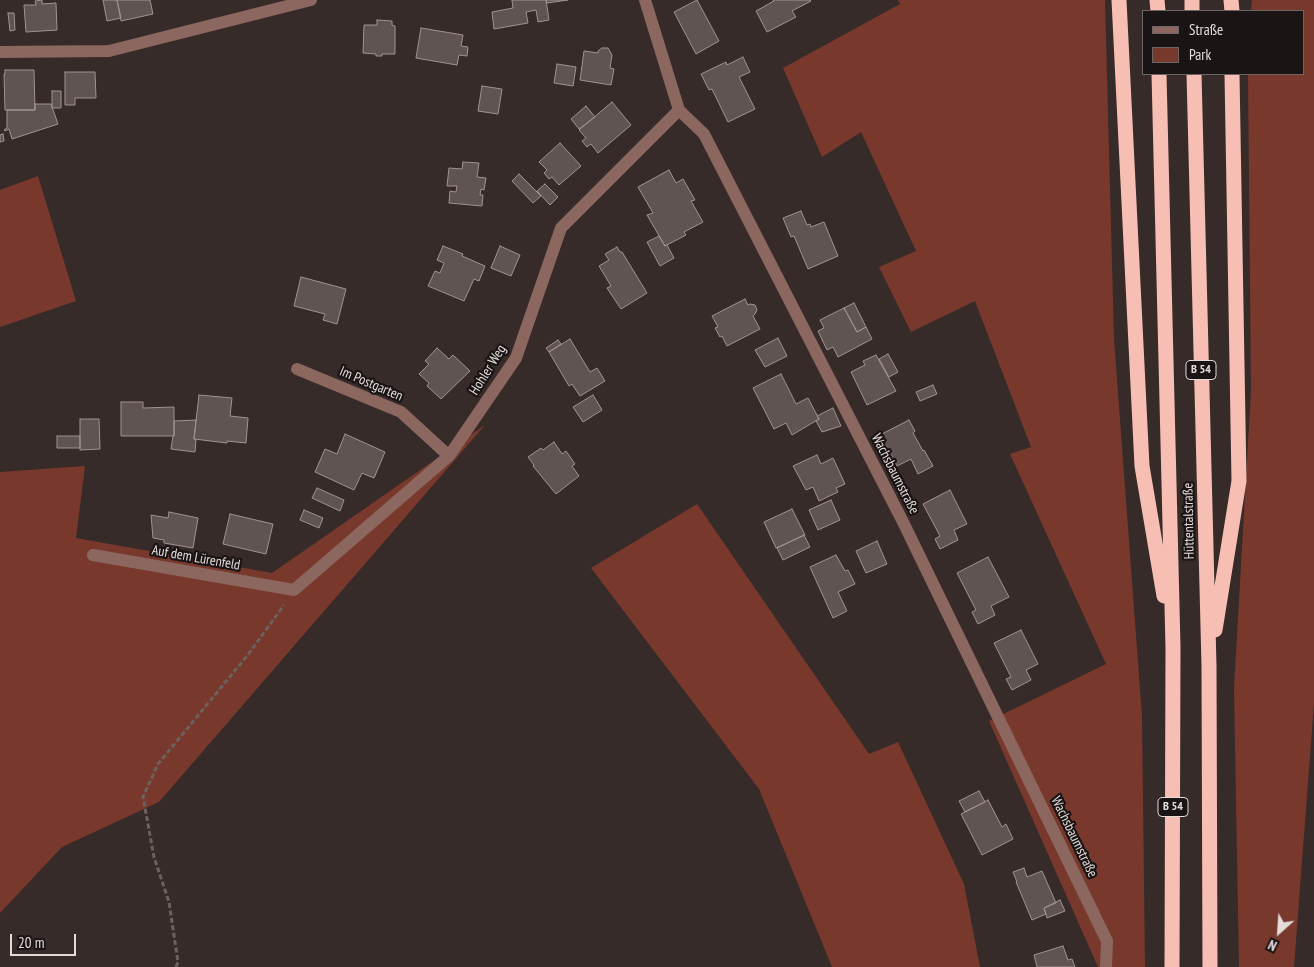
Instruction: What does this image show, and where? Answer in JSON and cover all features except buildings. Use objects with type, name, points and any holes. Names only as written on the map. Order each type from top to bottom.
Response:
[{"type":"highway","points":[[1119,0],[1142,466],[1173,647]]},
{"type":"highway","name":"Hüttentalstraße","points":[[1159,75],[1173,647],[1172,967]]},
{"type":"highway","name":"Hüttentalstraße","points":[[1194,75],[1209,666],[1210,967]]},
{"type":"highway","points":[[1209,666],[1239,481],[1232,75]]},
{"type":"street","points":[[0,52],[109,50],[312,0]]},
{"type":"street","name":"Wachsbaumstraße","points":[[645,0],[679,110],[704,134],[903,522],[1107,941],[1106,967]]},
{"type":"street","name":"Hohler Weg","points":[[294,590],[449,456],[516,358],[561,228],[679,110]]},
{"type":"street","name":"Im Postgarten","points":[[296,369],[401,412],[449,456]]},
{"type":"street","name":"Auf dem Lürenfeld","points":[[93,555],[294,590]]},
{"type":"path","points":[[176,967],[178,962],[169,902],[154,857],[143,797],[158,764],[247,656],[294,590]]},
{"type":"green space","points":[[898,0],[1105,0],[1114,339],[1142,716],[1145,967],[1098,967],[989,721],[1106,664],[1010,454],[1031,447],[975,301],[911,332],[879,267],[916,251],[861,132],[822,157],[783,68],[900,4]]},
{"type":"green space","points":[[1252,0],[1314,0],[1314,703],[1294,967],[1239,967],[1234,688],[1251,391],[1248,75],[1304,75],[1304,10],[1251,10]]},
{"type":"green space","points":[[38,176],[76,301],[0,327],[0,190]]},
{"type":"green space","points":[[485,425],[159,802],[62,847],[0,913],[0,472],[85,466],[76,538],[272,573]]},
{"type":"green space","points":[[697,504],[869,754],[898,742],[964,884],[980,967],[832,967],[759,789],[591,568]]}]
